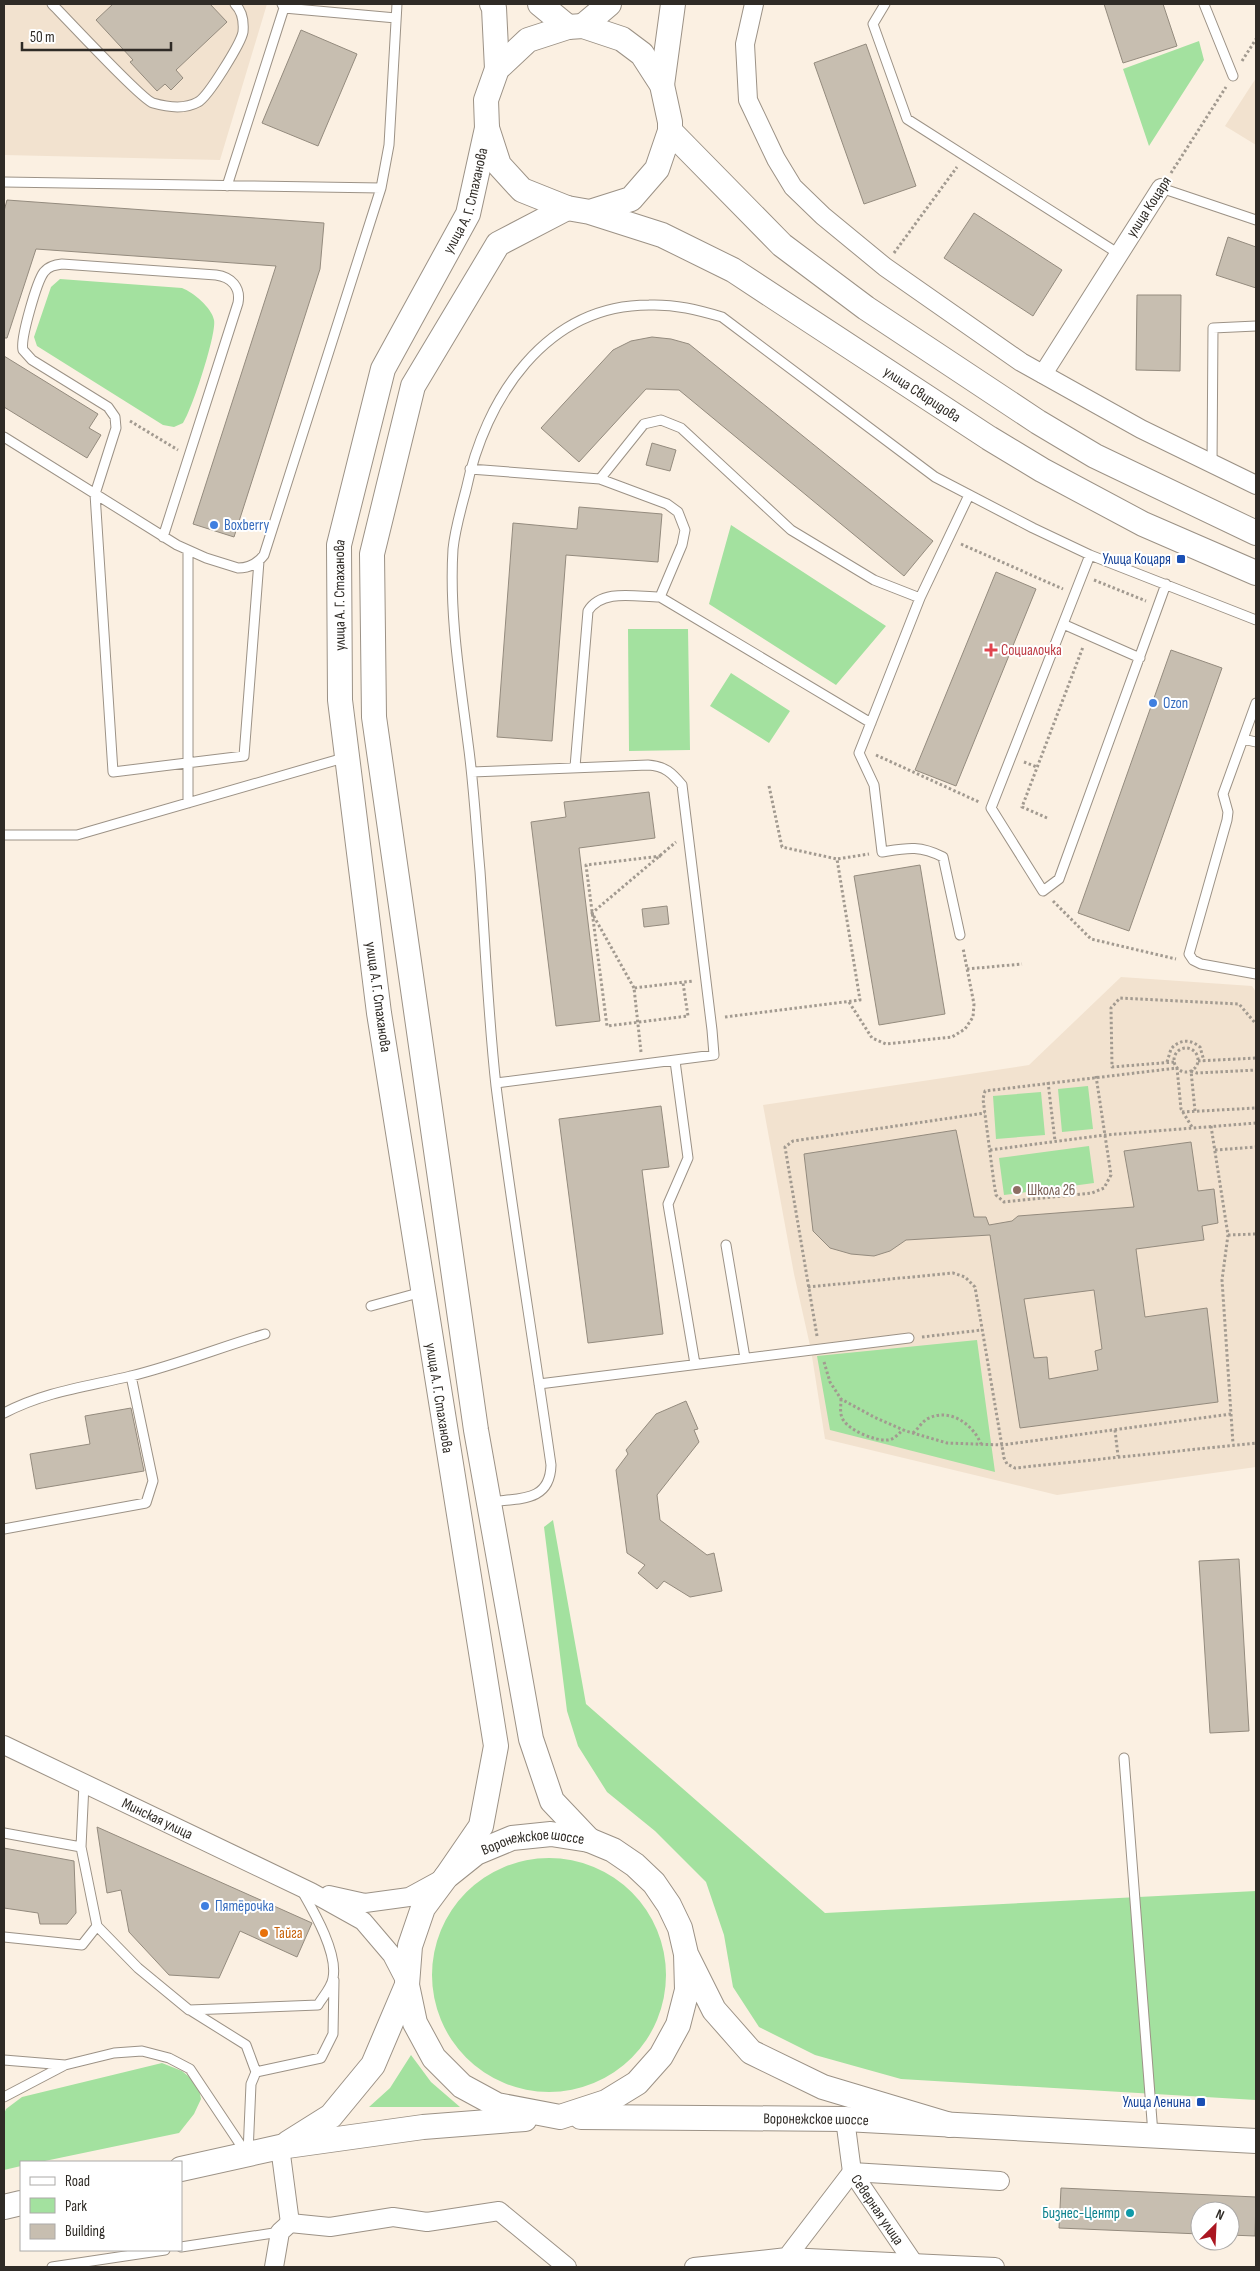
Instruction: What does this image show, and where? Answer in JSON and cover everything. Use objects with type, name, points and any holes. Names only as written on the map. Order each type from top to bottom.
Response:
[{"type":"main road","points":[[487,128],[486,100],[497,69],[494,8],[492,4]]},
{"type":"main road","points":[[540,4],[576,26],[622,39],[642,54],[662,86]]},
{"type":"main road","points":[[497,69],[528,40],[576,26],[610,4]]},
{"type":"main road","points":[[673,4],[662,86],[670,132],[782,245],[866,308],[1038,422],[1095,456],[1256,534]]},
{"type":"main road","name":"улица Свиридова","points":[[487,128],[499,165],[522,190],[579,210],[662,235],[733,270],[989,438],[1042,470],[1143,524],[1256,573]]},
{"type":"main road","name":"улица А. Г. Стаханова","points":[[446,1877],[481,1826],[496,1746],[379,1013],[340,700],[339,545],[383,369],[468,214],[487,128]]},
{"type":"main road","name":"улица А. Г. Стаханова","points":[[589,1840],[552,1801],[530,1739],[476,1430],[374,717],[372,554],[413,386],[498,244],[579,210],[631,199],[657,169],[670,132]]},
{"type":"main road","name":"Воронежское шоссе","points":[[686,1954],[687,1990],[678,2025],[661,2056],[636,2083],[606,2102],[560,2117],[497,2105],[462,2086],[434,2058],[416,2024],[407,1985],[410,1946],[423,1908],[446,1877],[476,1853],[512,1838],[551,1834],[589,1840],[620,1855],[635,1865],[654,1883],[669,1905],[676,1920],[686,1954],[714,2010],[751,2052],[823,2087],[950,2125]]},
{"type":"main road","name":"Воронежское шоссе","points":[[280,2148],[331,2116],[373,2065],[407,1985]]},
{"type":"main road","name":"Воронежское шоссе","points":[[182,2169],[280,2148],[423,2127],[560,2117],[844,2119],[1256,2141]]},
{"type":"main road","points":[[4,2207],[20,2203]]},
{"type":"street","points":[[754,4],[744,44],[748,100],[776,160],[793,187],[860,249],[1021,362],[1141,429],[1256,485]]},
{"type":"street","name":"улица Коцаря","points":[[1042,374],[1161,188]]},
{"type":"street","name":"Минская улица","points":[[4,1745],[305,1889]]},
{"type":"street","points":[[305,1889],[365,1903],[409,1897],[446,1877]]},
{"type":"street","points":[[305,1889],[363,1921],[392,1955],[407,1985]]},
{"type":"street","name":"Северная улица","points":[[844,2119],[852,2172],[913,2265]]},
{"type":"street","points":[[274,2267],[285,2228],[280,2148]]},
{"type":"street","points":[[787,2257],[852,2172],[1000,2181]]},
{"type":"street","points":[[285,2228],[330,2227],[393,2216],[427,2222],[499,2211],[567,2267]]},
{"type":"street","points":[[694,2267],[787,2257],[913,2265],[995,2267]]},
{"type":"lane","points":[[52,4],[150,102],[178,108],[199,102],[221,74],[243,34],[243,21],[235,4]]},
{"type":"lane","points":[[4,437],[188,550],[238,568],[246,568],[264,556],[381,188],[389,145],[397,4]]},
{"type":"lane","points":[[885,4],[873,24],[907,119],[1119,254]]},
{"type":"lane","points":[[1204,4],[1232,76]]},
{"type":"lane","points":[[226,186],[283,6],[396,18]]},
{"type":"lane","points":[[4,182],[381,188]]},
{"type":"lane","points":[[1161,188],[1256,220]]},
{"type":"lane","points":[[164,537],[238,303],[237,288],[228,278],[216,275],[55,265],[44,271],[22,336],[23,350],[32,360],[108,407],[115,417],[116,428],[95,494],[113,772],[244,756],[259,561]]},
{"type":"lane","points":[[489,1502],[537,1495],[545,1489],[550,1479],[551,1466],[496,1083],[472,772],[453,619],[453,546],[470,469],[482,433],[502,394],[533,354],[570,326],[619,308],[646,304],[680,306],[722,317],[936,477],[1090,555],[1256,620]]},
{"type":"lane","points":[[1212,464],[1213,328],[1256,326]]},
{"type":"lane","points":[[600,479],[644,424],[661,420],[681,428],[791,530],[874,580],[920,598]]},
{"type":"lane","points":[[470,469],[600,479],[667,504],[678,512],[683,520],[685,530],[682,545],[660,597]]},
{"type":"lane","points":[[960,935],[943,857],[928,849],[915,847],[882,852],[874,785],[860,753],[920,598],[969,495]]},
{"type":"lane","points":[[188,550],[188,803]]},
{"type":"lane","points":[[1090,555],[991,808],[1043,891],[1059,879],[1166,584]]},
{"type":"lane","points":[[576,767],[588,611],[599,598],[611,596],[660,597],[871,723]]},
{"type":"lane","points":[[1063,624],[1140,658]]},
{"type":"lane","points":[[1256,703],[1223,794],[1228,812],[1227,820],[1189,954],[1193,960],[1201,964],[1256,974]]},
{"type":"lane","points":[[1243,739],[1256,742]]},
{"type":"lane","points":[[4,835],[77,835],[347,757]]},
{"type":"lane","points":[[472,772],[648,765],[659,765],[670,770],[682,785],[714,1055],[643,1066],[496,1083]]},
{"type":"lane","points":[[675,1061],[688,1158],[668,1204],[695,1364]]},
{"type":"lane","points":[[726,1245],[745,1358]]},
{"type":"lane","points":[[371,1306],[423,1292]]},
{"type":"lane","points":[[4,1414],[29,1400],[94,1382],[131,1376],[265,1334]]},
{"type":"lane","points":[[539,1384],[909,1338]]},
{"type":"lane","points":[[4,1529],[146,1503],[153,1481],[131,1376]]},
{"type":"lane","points":[[1124,1758],[1153,2135]]},
{"type":"lane","points":[[84,1784],[81,1847],[97,1926],[138,1968],[189,2010],[246,2045],[256,2072],[251,2084],[247,2155]]},
{"type":"lane","points":[[4,1833],[81,1847]]},
{"type":"lane","points":[[256,2072],[321,2058],[333,2034],[334,1979],[331,1956],[305,1889]]},
{"type":"lane","points":[[4,1937],[82,1945],[97,1926]]},
{"type":"lane","points":[[189,2010],[318,2005],[334,1979]]},
{"type":"lane","points":[[4,2096],[65,2065],[114,2053],[142,2051],[169,2058],[190,2069],[247,2155]]},
{"type":"lane","points":[[4,2060],[65,2065]]},
{"type":"lane","points":[[182,2247],[285,2228]]},
{"type":"lane","points":[[52,2267],[158,2251]]},
{"type":"path","name":"улица Коцаря","points":[[1161,188],[1256,39]]},
{"type":"path","points":[[885,267],[964,157]]},
{"type":"path","points":[[108,407],[189,457]]},
{"type":"path","points":[[949,539],[1075,594]]},
{"type":"path","points":[[1082,574],[1158,607]]},
{"type":"path","points":[[1047,818],[1022,807],[1087,635]]},
{"type":"path","points":[[861,749],[991,808]]},
{"type":"path","points":[[769,786],[782,847],[837,859],[882,852]]},
{"type":"path","points":[[592,913],[688,832]]},
{"type":"path","points":[[660,856],[586,865],[607,1026],[688,1016],[683,983]]},
{"type":"path","points":[[710,1018],[860,1000],[837,859]]},
{"type":"path","points":[[1043,891],[1090,939],[1177,959],[1189,954]]},
{"type":"path","points":[[592,913],[634,988],[643,1066]]},
{"type":"path","points":[[849,1002],[872,1038],[886,1044],[952,1037],[965,1029],[973,1017],[974,1004],[960,935]]},
{"type":"path","points":[[967,969],[1022,964]]},
{"type":"path","points":[[634,988],[706,980]]},
{"type":"path","points":[[1174,1062],[1112,1067],[1111,1008],[1120,998],[1239,1004],[1256,1024]]},
{"type":"path","points":[[1167,1062],[1171,1048],[1184,1041],[1192,1042],[1200,1047],[1204,1061]]},
{"type":"path","points":[[1184,1041],[1184,1049]]},
{"type":"path","points":[[1192,1127],[1182,1112],[1177,1068],[1174,1062],[1178,1052],[1184,1049],[1192,1051],[1198,1061]]},
{"type":"path","points":[[1198,1061],[1256,1058]]},
{"type":"path","points":[[1196,1111],[1191,1071],[1198,1061]]},
{"type":"path","points":[[1096,1076],[1111,1175],[1104,1188],[1092,1193],[1004,1202],[996,1195],[983,1099],[985,1091],[1096,1076],[1177,1068],[1183,1072],[1191,1071],[1197,1073],[1256,1070]]},
{"type":"path","points":[[1048,1082],[1055,1141]]},
{"type":"path","points":[[1182,1112],[1256,1108]]},
{"type":"path","points":[[985,1113],[793,1141],[785,1147],[820,1349],[830,1382],[841,1399],[903,1430],[947,1443],[1002,1445],[1232,1414]]},
{"type":"path","points":[[990,1150],[1105,1135],[1256,1123]]},
{"type":"path","points":[[1211,1126],[1228,1235],[1222,1280],[1233,1444]]},
{"type":"path","points":[[1215,1150],[1256,1147]]},
{"type":"path","points":[[1228,1235],[1256,1234]]},
{"type":"path","points":[[808,1287],[953,1273],[966,1276],[975,1287],[1004,1458],[1007,1464],[1015,1468],[1256,1443]]},
{"type":"path","points":[[909,1338],[982,1330]]},
{"type":"path","points":[[841,1399],[840,1411],[845,1422],[856,1430],[873,1438],[887,1440],[896,1437],[903,1430]]},
{"type":"path","points":[[913,1433],[925,1420],[935,1416],[946,1416],[960,1420],[970,1426],[981,1444]]},
{"type":"path","points":[[1115,1430],[1118,1456]]},
{"type":"shaded area","points":[[4,4],[267,4],[220,160],[4,155]]},
{"type":"shaded area","points":[[1256,78],[1256,145],[1225,126]]},
{"type":"shaded area","name":"Школа 26","points":[[1121,977],[1252,986],[1256,992],[1256,1467],[1057,1495],[825,1439],[811,1350],[794,1274],[763,1105],[1029,1065]]},
{"type":"green space","points":[[1199,41],[1204,60],[1149,146],[1123,69]]},
{"type":"green space","points":[[60,279],[182,288],[196,297],[210,310],[214,320],[212,340],[198,388],[183,423],[174,427],[163,425],[37,346],[34,337],[51,287]]},
{"type":"green space","points":[[731,525],[886,626],[836,685],[709,604]]},
{"type":"green space","points":[[628,629],[688,629],[690,750],[629,751]]},
{"type":"green space","points":[[731,673],[790,711],[769,743],[710,706]]},
{"type":"green space","points":[[1088,1086],[1093,1129],[1062,1132],[1058,1089]]},
{"type":"green space","points":[[1041,1092],[1045,1135],[996,1139],[993,1096]]},
{"type":"green space","points":[[1089,1146],[1094,1183],[1004,1195],[999,1158]]},
{"type":"green space","points":[[977,1340],[995,1472],[830,1430],[817,1356]]},
{"type":"green space","points":[[553,1520],[586,1704],[825,1913],[1256,1891],[1256,2100],[901,2079],[815,2055],[759,2027],[733,1987],[724,1935],[706,1882],[655,1831],[607,1792],[578,1746],[567,1711],[544,1527]]},
{"type":"green space","points":[[549,1858],[583,1863],[594,1867],[614,1878],[639,1901],[657,1930],[661,1941],[666,1975],[661,2009],[657,2020],[646,2040],[623,2065],[594,2083],[583,2087],[549,2092],[515,2087],[504,2083],[484,2072],[459,2049],[441,2020],[437,2009],[432,1975],[437,1941],[441,1930],[452,1910],[475,1885],[504,1867],[515,1863]]},
{"type":"green space","points":[[411,2055],[431,2082],[460,2107],[369,2107],[390,2088]]},
{"type":"green space","points":[[162,2063],[182,2071],[198,2084],[201,2099],[194,2114],[179,2133],[45,2161],[20,2161],[20,2166],[4,2170],[4,2114],[6,2109],[22,2097]]},
{"type":"building","points":[[113,4],[210,4],[227,22],[176,70],[183,78],[171,90],[165,84],[157,91],[130,62],[133,60],[96,20]]},
{"type":"building","points":[[1104,4],[1163,4],[1177,46],[1123,63]]},
{"type":"building","points":[[301,30],[357,54],[318,146],[262,123]]},
{"type":"building","points":[[866,44],[916,186],[864,204],[814,63]]},
{"type":"building","points":[[7,200],[324,223],[320,269],[234,537],[193,524],[276,266],[36,249],[7,338],[4,338],[4,211]]},
{"type":"building","points":[[974,213],[1062,270],[1033,316],[944,258]]},
{"type":"building","points":[[1228,237],[1256,247],[1256,288],[1216,275]]},
{"type":"building","points":[[1137,295],[1181,295],[1180,371],[1136,370]]},
{"type":"building","points":[[652,337],[671,339],[689,344],[933,541],[904,576],[679,390],[646,389],[579,462],[541,428],[613,350],[631,341]]},
{"type":"building","points":[[4,356],[98,414],[89,428],[101,435],[87,458],[4,407]]},
{"type":"building","points":[[652,443],[676,450],[670,471],[646,465]]},
{"type":"building","points":[[579,507],[662,514],[658,562],[566,555],[552,741],[497,737],[513,523],[577,529]]},
{"type":"building","points":[[996,572],[1036,589],[956,786],[915,770]]},
{"type":"building","points":[[1171,650],[1222,668],[1129,931],[1078,913]]},
{"type":"building","points":[[649,792],[655,838],[579,848],[600,1021],[556,1026],[531,822],[566,817],[564,802]]},
{"type":"building","points":[[920,865],[945,1014],[879,1025],[854,876]]},
{"type":"building","points":[[667,906],[669,924],[644,927],[642,909]]},
{"type":"building","points":[[661,1106],[669,1167],[642,1170],[663,1334],[588,1343],[559,1119]]},
{"type":"building","points":[[956,1130],[974,1217],[986,1217],[989,1225],[1012,1221],[1018,1216],[1134,1207],[1124,1151],[1191,1142],[1198,1191],[1214,1189],[1218,1223],[1202,1226],[1204,1240],[1136,1249],[1145,1317],[1207,1308],[1218,1402],[1020,1428],[990,1235],[906,1240],[890,1251],[874,1256],[851,1254],[830,1248],[813,1231],[804,1154]],"holes":[[[1094,1290],[1102,1349],[1095,1351],[1098,1370],[1049,1379],[1047,1357],[1034,1358],[1024,1299]]]},
{"type":"building","points":[[686,1401],[698,1429],[694,1430],[699,1442],[657,1495],[660,1520],[707,1555],[714,1553],[722,1591],[690,1597],[664,1581],[657,1589],[638,1573],[645,1565],[627,1553],[616,1470],[628,1454],[626,1450],[656,1414]]},
{"type":"building","points":[[131,1408],[144,1471],[36,1489],[30,1454],[90,1444],[85,1416]]},
{"type":"building","points":[[1239,1559],[1249,1731],[1210,1733],[1199,1561]]},
{"type":"building","points":[[97,1827],[312,1923],[297,1957],[240,1931],[219,1978],[169,1975],[129,1932],[121,1890],[107,1893]]},
{"type":"building","points":[[4,1848],[74,1861],[76,1913],[67,1924],[40,1924],[38,1913],[4,1908]]},
{"type":"building","name":"Бизнес-Центр","points":[[1061,2188],[1256,2197],[1255,2236],[1240,2235],[1240,2201],[1190,2201],[1190,2234],[1059,2228]]},
{"type":"place","name":"Boxberry","points":[[214,525]]},
{"type":"place","name":"Улица Коцаря","points":[[1181,559]]},
{"type":"place","name":"Социалочка","points":[[991,650]]},
{"type":"place","name":"Ozon","points":[[1153,703]]},
{"type":"place","name":"Школа 26","points":[[1017,1190]]},
{"type":"place","name":"Пятёрочка","points":[[205,1906]]},
{"type":"place","name":"Тайга","points":[[264,1933]]},
{"type":"place","name":"Улица Ленина","points":[[1201,2102]]},
{"type":"place","name":"Бизнес-Центр","points":[[1130,2213]]}]
